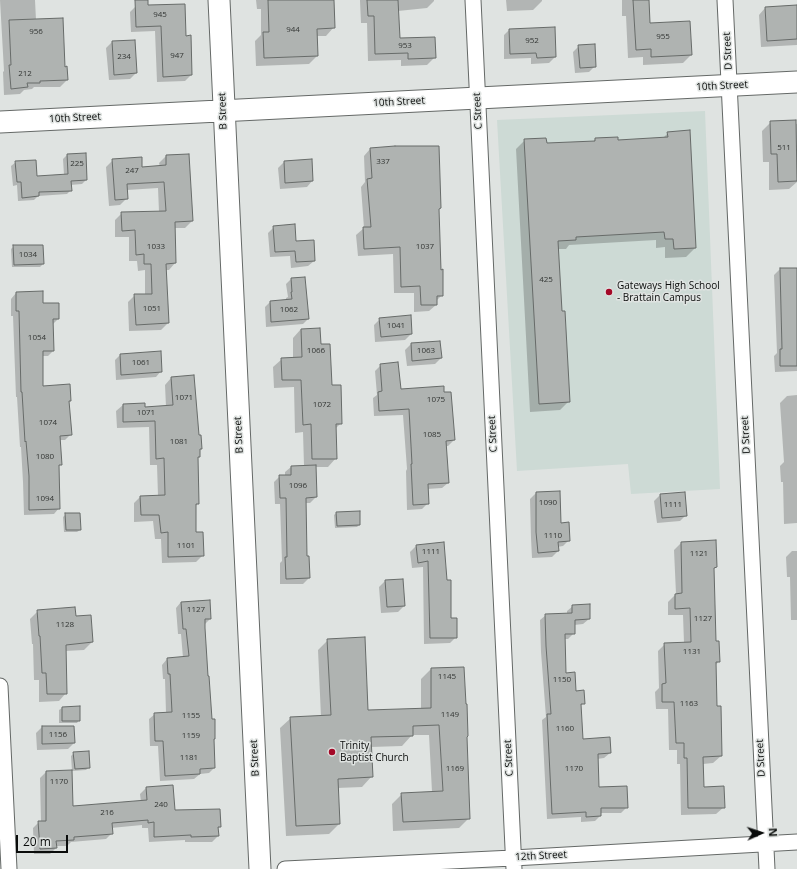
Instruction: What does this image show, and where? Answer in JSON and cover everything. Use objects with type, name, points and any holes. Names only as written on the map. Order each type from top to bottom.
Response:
[{"type":"street","name":"B Street","points":[[218,0],[260,869]]},
{"type":"street","name":"C Street","points":[[472,0],[514,863]]},
{"type":"street","name":"D Street","points":[[725,0],[767,869]]},
{"type":"street","name":"10th Street","points":[[0,122],[797,82]]},
{"type":"street","points":[[0,686],[9,869]]},
{"type":"street","name":"12th Street","points":[[285,869],[514,863],[797,842]]},
{"type":"shaded area","name":"Gateways High School - Brattain Campus","points":[[705,111],[720,489],[631,494],[628,464],[517,471],[497,120]]},
{"type":"building","points":[[135,0],[148,0],[148,5],[185,4],[186,36],[191,35],[192,75],[163,77],[161,26],[136,27]]},
{"type":"building","points":[[268,0],[334,0],[335,28],[317,29],[318,56],[264,58],[263,32],[269,32]]},
{"type":"building","points":[[367,0],[398,0],[400,38],[435,37],[436,58],[408,59],[408,53],[375,54],[374,16],[368,16]]},
{"type":"building","points":[[633,0],[649,0],[650,23],[690,21],[692,55],[651,57],[651,49],[636,50]]},
{"type":"building","points":[[797,5],[797,39],[767,41],[765,7]]},
{"type":"building","points":[[63,18],[65,67],[67,66],[68,80],[27,83],[28,87],[11,89],[9,65],[11,65],[9,20]]},
{"type":"building","points":[[555,27],[556,57],[537,58],[536,53],[510,54],[509,29]]},
{"type":"building","points":[[135,40],[137,73],[114,75],[112,41]]},
{"type":"building","points":[[595,44],[596,67],[580,68],[578,45]]},
{"type":"building","points":[[796,120],[797,181],[778,182],[777,154],[771,154],[770,121]]},
{"type":"building","points":[[690,130],[696,248],[674,249],[673,239],[665,239],[664,232],[576,237],[576,240],[558,241],[562,311],[565,311],[570,402],[539,404],[524,139],[546,138],[547,143],[595,141],[595,138],[618,137],[618,140],[668,137],[667,132]]},
{"type":"building","points":[[395,146],[439,146],[441,208],[439,209],[441,270],[443,269],[443,296],[437,296],[437,305],[421,305],[420,286],[401,287],[400,247],[364,249],[363,227],[371,227],[367,179],[372,178],[370,148]]},
{"type":"building","points":[[86,153],[87,180],[71,181],[72,191],[39,192],[39,196],[22,198],[21,182],[17,182],[15,161],[36,160],[37,176],[68,174],[67,154]]},
{"type":"building","points":[[189,154],[193,221],[175,222],[176,263],[166,264],[169,323],[136,325],[134,294],[152,294],[151,264],[144,264],[144,254],[136,255],[135,230],[122,231],[121,212],[166,211],[164,182],[127,184],[128,199],[115,200],[112,159],[142,157],[142,167],[166,165],[166,155]]},
{"type":"building","points":[[312,159],[313,181],[285,183],[284,161]]},
{"type":"building","points":[[295,224],[296,241],[314,240],[315,261],[296,262],[295,251],[275,252],[273,226]]},
{"type":"building","points":[[13,245],[43,245],[44,264],[14,265]]},
{"type":"building","points":[[780,268],[797,268],[797,366],[780,366],[780,349],[782,349]]},
{"type":"building","points":[[305,277],[309,319],[271,322],[270,301],[292,299],[291,278]]},
{"type":"building","points":[[43,291],[43,303],[59,303],[59,319],[53,319],[54,351],[43,351],[43,386],[70,384],[71,401],[69,401],[72,435],[60,436],[62,465],[59,465],[60,509],[29,510],[29,476],[21,392],[19,311],[16,311],[16,292]]},
{"type":"building","points":[[411,315],[412,334],[381,337],[379,318]]},
{"type":"building","points":[[320,328],[321,344],[330,344],[332,385],[341,385],[342,424],[336,424],[337,459],[312,459],[311,424],[303,425],[301,380],[282,380],[281,358],[302,357],[301,329]]},
{"type":"building","points":[[440,341],[442,358],[412,361],[411,343]]},
{"type":"building","points":[[161,351],[162,372],[121,375],[120,354]]},
{"type":"building","points":[[398,362],[401,389],[444,386],[444,392],[451,392],[455,440],[446,441],[449,483],[428,484],[429,504],[413,505],[409,409],[379,411],[378,392],[382,391],[380,364]]},
{"type":"building","points":[[194,375],[199,435],[201,435],[202,449],[200,449],[200,457],[198,457],[199,504],[196,504],[196,532],[203,532],[204,556],[168,557],[168,532],[161,533],[159,515],[141,515],[140,496],[165,495],[164,458],[156,459],[155,421],[123,422],[123,404],[145,403],[145,407],[173,405],[171,377]]},
{"type":"building","points":[[316,465],[317,497],[306,498],[307,556],[309,556],[310,578],[286,579],[286,498],[280,498],[279,475],[291,475],[291,466]]},
{"type":"building","points":[[560,491],[561,523],[569,522],[570,541],[558,542],[559,551],[538,553],[536,532],[536,492]]},
{"type":"building","points":[[685,492],[687,516],[662,518],[660,494]]},
{"type":"building","points":[[360,511],[360,525],[337,526],[336,512]]},
{"type":"building","points":[[65,513],[80,513],[81,530],[66,530]]},
{"type":"building","points":[[716,540],[717,567],[714,568],[716,641],[719,641],[720,662],[716,662],[717,706],[721,706],[722,756],[703,757],[704,787],[724,786],[725,808],[688,808],[687,758],[684,758],[684,743],[676,743],[674,702],[662,702],[662,684],[666,683],[664,643],[691,642],[690,608],[675,609],[675,594],[682,593],[681,542]]},
{"type":"building","points":[[444,542],[447,580],[451,580],[451,618],[457,618],[457,638],[430,638],[428,561],[418,563],[416,545]]},
{"type":"building","points":[[403,579],[405,606],[387,607],[385,580]]},
{"type":"building","points":[[210,600],[211,619],[205,619],[205,628],[212,719],[215,719],[215,768],[200,769],[200,774],[165,776],[163,741],[155,741],[154,713],[172,712],[170,674],[168,674],[167,658],[189,656],[186,629],[183,629],[181,602]]},
{"type":"building","points":[[590,604],[590,619],[575,620],[575,634],[565,634],[566,673],[575,672],[576,691],[584,690],[585,704],[581,704],[583,739],[610,737],[611,753],[598,754],[599,787],[627,786],[628,808],[601,808],[601,816],[586,817],[586,812],[552,814],[547,714],[551,714],[545,614],[572,613],[572,605]]},
{"type":"building","points":[[75,607],[76,616],[91,615],[93,642],[66,645],[67,694],[47,694],[46,673],[42,673],[37,610]]},
{"type":"building","points":[[365,637],[368,710],[431,708],[431,668],[464,667],[467,704],[470,819],[403,822],[401,793],[443,791],[439,725],[413,726],[413,736],[371,737],[373,777],[338,779],[340,824],[296,826],[290,717],[331,715],[327,639]]},
{"type":"building","points":[[80,706],[80,721],[62,721],[62,707]]},
{"type":"building","points":[[42,726],[74,726],[75,743],[42,744]]},
{"type":"building","points":[[89,751],[90,768],[75,769],[73,752]]},
{"type":"building","points":[[72,770],[73,806],[147,800],[146,787],[173,785],[175,810],[220,809],[221,827],[218,827],[219,836],[191,837],[191,835],[154,837],[154,822],[148,823],[148,820],[112,823],[113,834],[74,837],[74,840],[56,841],[57,848],[40,849],[38,821],[46,821],[46,771]]},
{"type":"place","name":"Gateways High School - Brattain Campus","points":[[609,292]]},
{"type":"place","name":"Trinity Baptist Church","points":[[332,752]]}]
